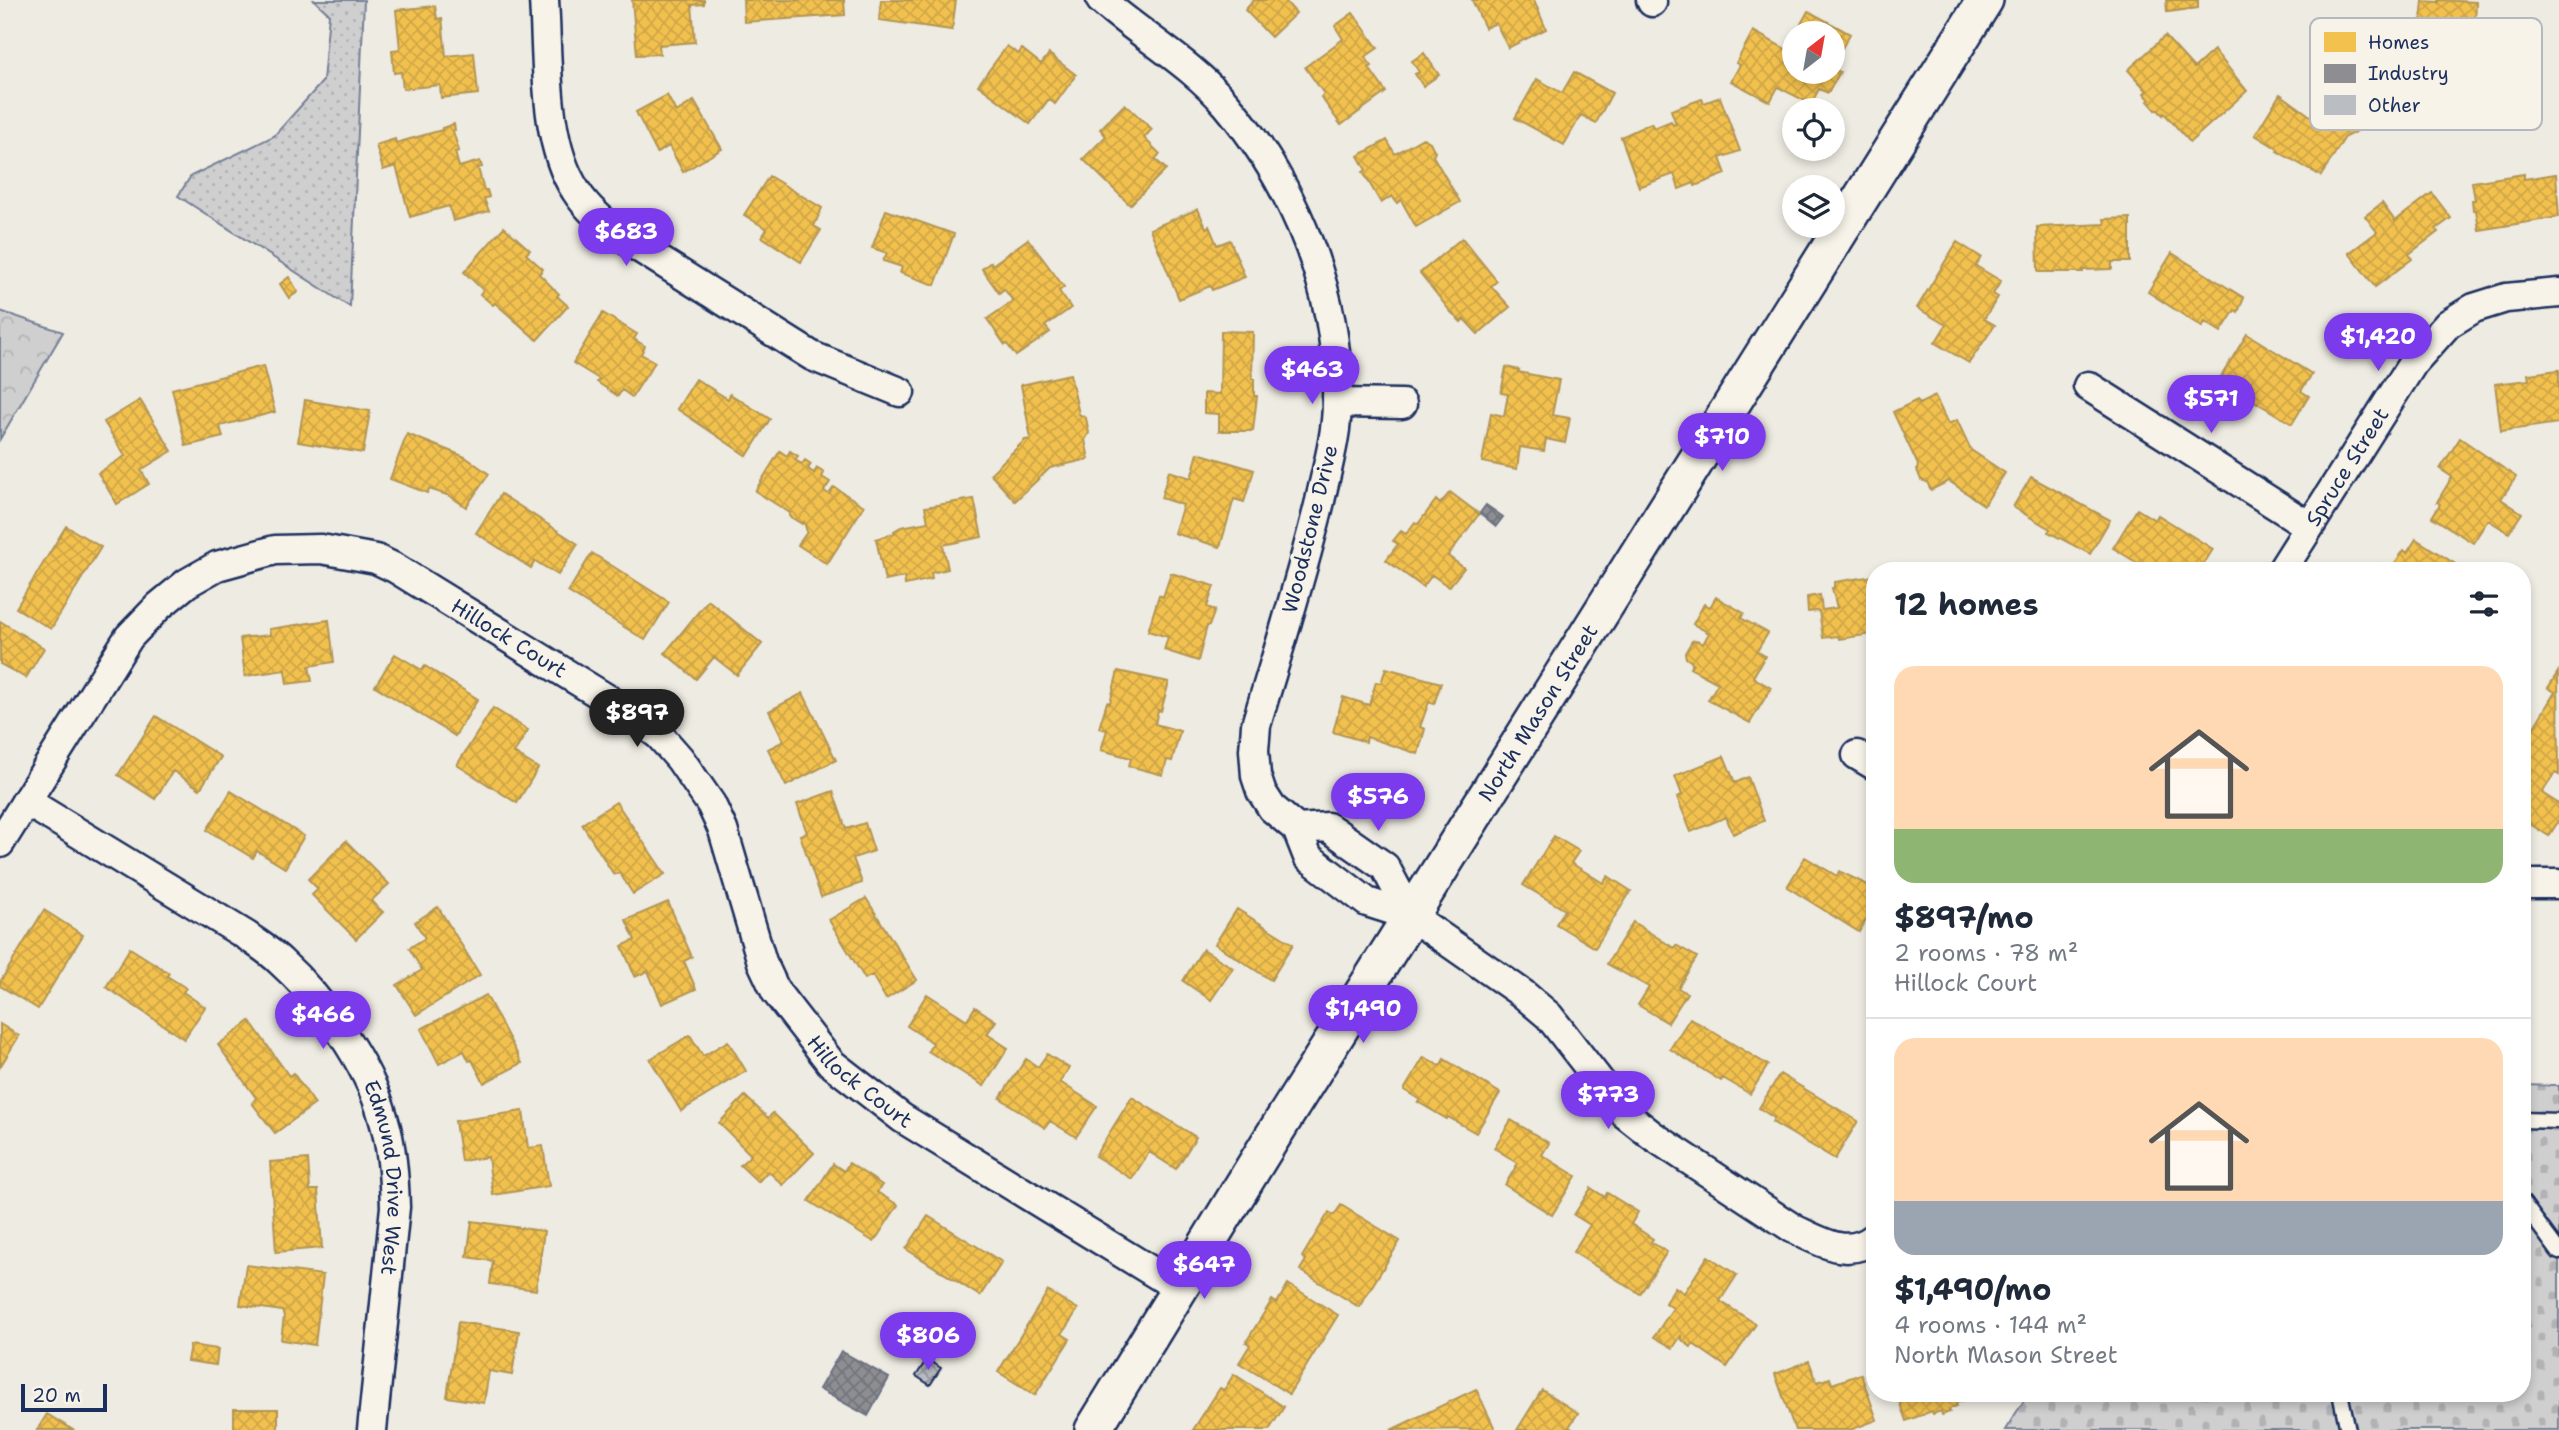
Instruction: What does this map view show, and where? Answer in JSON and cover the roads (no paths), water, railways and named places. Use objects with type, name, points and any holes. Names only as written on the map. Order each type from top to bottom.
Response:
[{"type":"street","points":[[544,0],[549,86],[561,161],[575,190],[593,214],[622,237],[812,356],[900,392]]},
{"type":"street","name":"Woodstone Drive","points":[[1101,0],[1194,72],[1226,104],[1262,151],[1309,244],[1323,286],[1336,361],[1338,403],[1332,449],[1309,547],[1256,725],[1256,776],[1261,791],[1272,808],[1297,829],[1308,857],[1367,902],[1411,916]]},
{"type":"street","name":"North Mason Street","points":[[1093,1430],[1411,916],[1985,0]]},
{"type":"street","name":"Spruce Street","points":[[2287,562],[2413,363],[2448,324],[2474,308],[2506,298],[2559,293]]},
{"type":"street","points":[[2088,386],[2309,526]]},
{"type":"street","points":[[1338,403],[1402,404]]},
{"type":"street","name":"Hillock Court","points":[[0,843],[129,637],[159,606],[187,583],[217,566],[275,550],[321,549],[376,559],[434,590],[630,713],[659,736],[680,759],[697,780],[723,830],[762,962],[776,992],[831,1063],[902,1118],[1179,1289]]},
{"type":"street","name":"Edmund Drive West","points":[[26,801],[247,936],[280,960],[302,982],[355,1055],[383,1116],[394,1178],[396,1207],[372,1430]]},
{"type":"street","points":[[1297,829],[1328,827],[1385,867],[1411,916],[1523,994],[1549,1016],[1625,1114],[1653,1136],[1794,1229],[1835,1247],[1866,1243]]},
{"type":"street","points":[[2531,884],[2559,884]]},
{"type":"lane","points":[[2531,1120],[2559,1121]]},
{"type":"lane","points":[[2531,1214],[2559,1252]]},
{"type":"lane","points":[[2342,1402],[2348,1430]]}]
